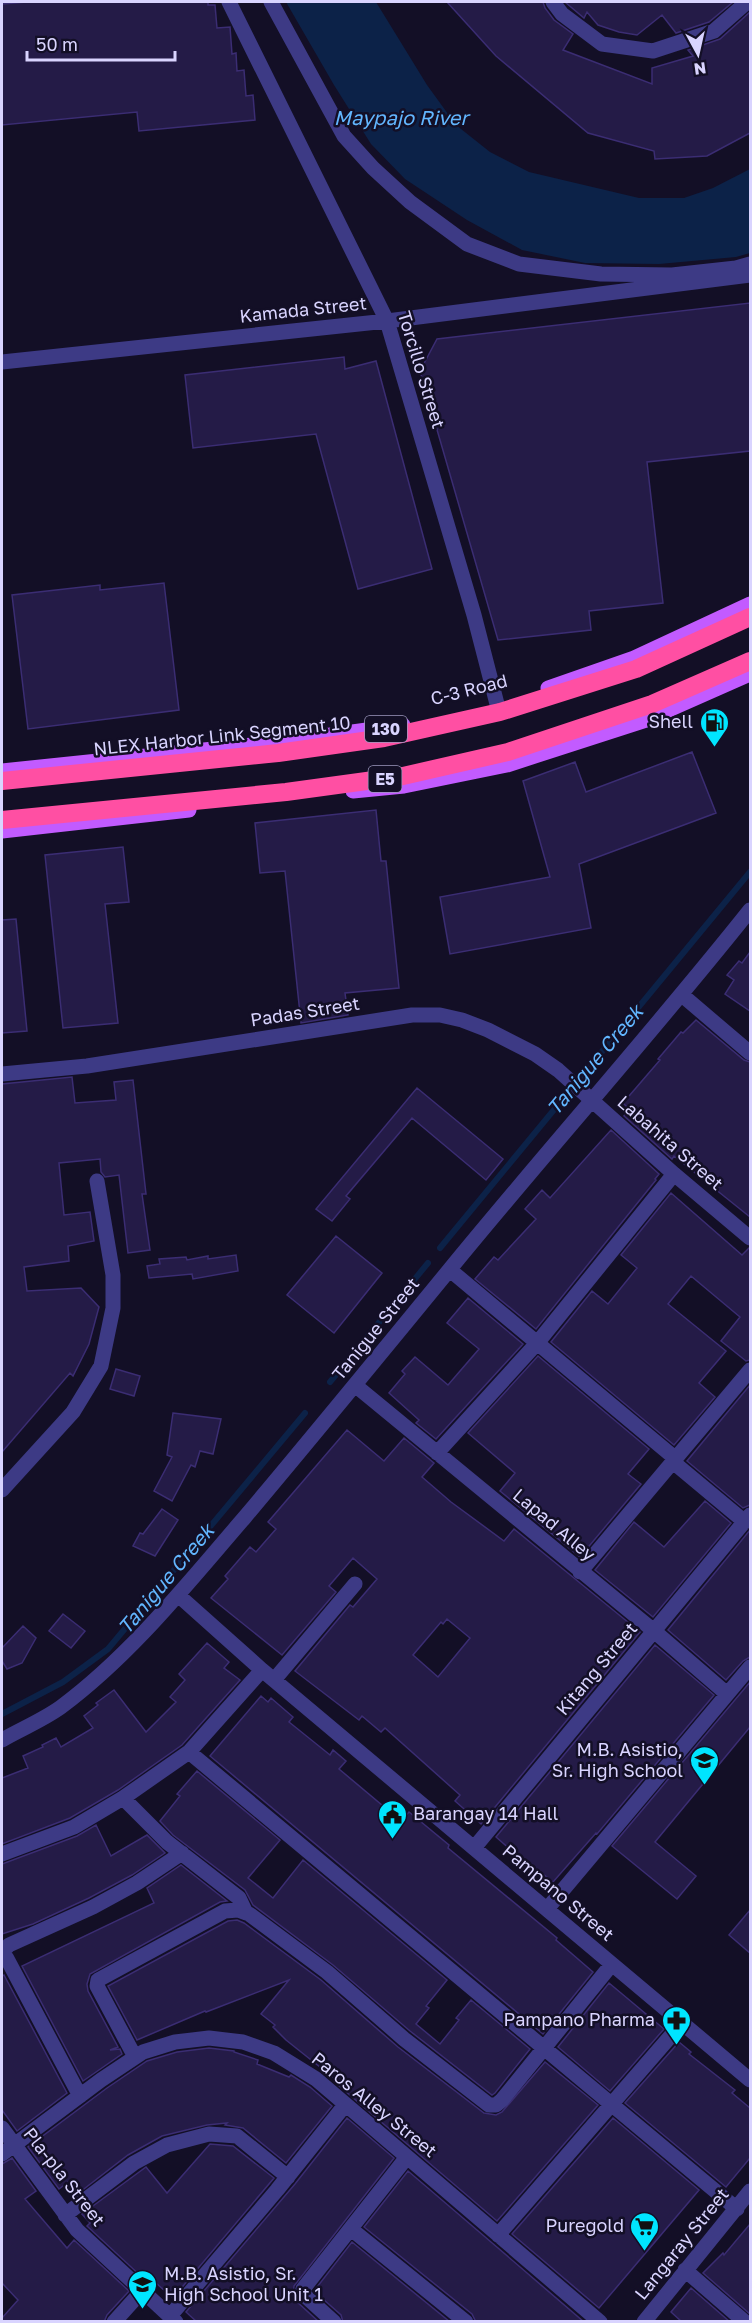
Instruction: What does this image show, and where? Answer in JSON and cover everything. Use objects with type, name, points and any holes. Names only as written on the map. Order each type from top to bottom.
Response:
[{"type":"highway","name":"NLEX Harbor Link Segment 10","points":[[2,781],[278,753],[384,738],[501,712],[636,669],[750,610]]},
{"type":"highway","name":"E5","points":[[2,820],[286,792],[403,777],[508,752],[652,704],[750,661]]},
{"type":"main road","name":"C-3 Road","points":[[2,771],[389,728],[497,704],[634,657],[750,610]]},
{"type":"main road","points":[[2,831],[404,786],[507,765],[646,720],[750,674]]},
{"type":"street","name":"Torcillo Street","points":[[229,2],[387,321],[474,615],[497,704]]},
{"type":"street","points":[[271,2],[344,136],[373,168],[410,202],[467,244],[519,264],[602,274],[672,275],[736,268],[750,264]]},
{"type":"street","points":[[553,2],[562,14],[602,44],[653,51],[714,32],[747,2]]},
{"type":"street","name":"Kamada Street","points":[[2,362],[387,321],[750,275]]},
{"type":"street","name":"Tanigue Street","points":[[2,1740],[67,1702],[117,1660],[178,1595],[356,1386],[450,1270],[586,1095],[682,995],[750,910]]},
{"type":"street","points":[[682,995],[750,1053]]},
{"type":"street","name":"Padas Street","points":[[2,1074],[87,1066],[412,1016],[440,1015],[488,1030],[535,1054],[558,1070],[586,1095]]},
{"type":"street","name":"Labahita Street","points":[[586,1095],[750,1238]]},
{"type":"street","points":[[437,1453],[538,1342],[674,1174]]},
{"type":"street","points":[[2,1490],[74,1412],[101,1365],[113,1308],[113,1275],[97,1181]]},
{"type":"street","points":[[450,1270],[538,1342],[674,1461],[748,1519]]},
{"type":"street","points":[[580,1572],[750,1370]]},
{"type":"street","name":"Lapad Alley","points":[[356,1386],[654,1631],[727,1694]]},
{"type":"street","name":"Kitang Street","points":[[474,1848],[748,1519]]},
{"type":"street","points":[[274,1680],[355,1584]]},
{"type":"street","name":"Pampano Street","points":[[178,1595],[262,1670],[750,2080]]},
{"type":"street","points":[[547,1909],[750,1666]]},
{"type":"street","points":[[2,1854],[74,1827],[123,1798],[189,1752],[262,1670]]},
{"type":"street","points":[[189,1752],[737,2209]]},
{"type":"street","points":[[123,1798],[182,1853],[239,1898],[246,1913]]},
{"type":"street","points":[[80,2096],[5,1955],[5,1949],[9,1945],[93,1907],[137,1883],[182,1853]]},
{"type":"street","points":[[135,2057],[97,1986],[98,1980],[225,1911],[238,1910],[246,1913],[327,1972],[413,2046],[484,2103],[492,2106],[502,2100],[612,1964]]},
{"type":"street","points":[[498,2235],[682,2023]]},
{"type":"street","name":"Paros Alley Street","points":[[7,2150],[143,2052],[175,2042],[209,2038],[243,2042],[274,2053],[316,2079],[600,2322]]},
{"type":"street","points":[[173,2319],[345,2105]]},
{"type":"street","name":"Pla-pla Street","points":[[2,2128],[7,2150],[77,2230],[173,2319]]},
{"type":"street","points":[[65,2215],[134,2163],[168,2145],[209,2134],[237,2136],[288,2176]]},
{"type":"street","points":[[334,2322],[302,2291],[407,2157]]},
{"type":"street","name":"Langaray Street","points":[[644,2322],[750,2191]]},
{"type":"street","points":[[351,2229],[466,2322]]},
{"type":"street","points":[[685,2270],[745,2322]]},
{"type":"street","points":[[114,2322],[142,2291]]},
{"type":"water","name":"Maypajo River","points":[[286,2],[376,2],[427,85],[456,125],[490,152],[529,172],[639,198],[684,198],[713,188],[750,169],[750,253],[736,257],[659,264],[585,263],[522,250],[467,220],[405,179],[371,144]]},
{"type":"building","points":[[208,2],[208,5],[215,5],[217,28],[230,27],[232,54],[236,53],[237,71],[244,70],[246,96],[253,95],[255,120],[139,131],[137,112],[2,125],[2,4]]},
{"type":"building","points":[[447,2],[543,2],[554,20],[573,34],[563,50],[652,84],[652,68],[693,56],[688,50],[720,39],[750,12],[750,133],[707,156],[655,159],[654,151],[588,133],[496,56]]},
{"type":"building","points":[[565,2],[733,2],[709,22],[676,33],[662,15],[637,35],[598,25],[587,12],[584,18]]},
{"type":"building","points":[[750,303],[750,451],[647,462],[663,603],[589,611],[591,630],[498,640],[420,371],[437,339]]},
{"type":"building","points":[[344,357],[345,369],[376,361],[432,569],[358,589],[316,434],[193,448],[185,375]]},
{"type":"building","points":[[164,583],[179,710],[28,729],[12,595],[100,585],[100,590]]},
{"type":"building","points":[[692,752],[716,813],[579,864],[591,928],[450,954],[440,897],[550,877],[523,781],[575,762],[586,792]]},
{"type":"building","points":[[376,810],[381,861],[386,861],[399,988],[345,993],[348,1015],[301,1023],[285,871],[260,873],[255,823]]},
{"type":"building","points":[[123,847],[129,902],[105,904],[118,1023],[63,1028],[45,855]]},
{"type":"building","points":[[16,919],[27,1031],[2,1033],[2,920]]},
{"type":"building","points":[[750,952],[750,1011],[725,994],[734,980],[727,975],[739,961],[742,963]]},
{"type":"building","points":[[696,1020],[744,1060],[750,1062],[750,1217],[674,1156],[672,1159],[624,1116],[629,1109],[623,1103],[681,1032],[683,1033]]},
{"type":"building","points":[[72,1077],[75,1103],[116,1100],[114,1082],[133,1080],[146,1194],[142,1194],[150,1250],[128,1253],[119,1175],[105,1177],[101,1172],[100,1159],[59,1163],[64,1215],[90,1212],[94,1241],[68,1246],[69,1261],[24,1267],[27,1291],[81,1288],[99,1307],[89,1344],[73,1376],[70,1373],[2,1452],[2,1084]]},
{"type":"building","points":[[417,1088],[503,1159],[486,1180],[412,1118],[346,1196],[350,1199],[332,1221],[316,1209]]},
{"type":"building","points":[[611,1130],[659,1174],[536,1329],[475,1279],[494,1257],[498,1260],[536,1219],[525,1209],[542,1190],[550,1198]]},
{"type":"building","points":[[671,1193],[742,1255],[750,1247],[750,1360],[746,1361],[721,1341],[740,1317],[691,1276],[668,1304],[726,1351],[699,1383],[715,1397],[674,1445],[551,1342],[592,1291],[608,1304],[637,1268],[621,1255]]},
{"type":"building","points":[[336,1236],[382,1273],[334,1333],[287,1295]]},
{"type":"building","points":[[236,1255],[238,1271],[193,1279],[192,1274],[149,1278],[147,1266],[160,1264],[159,1259],[186,1257],[187,1260],[208,1256],[208,1259]]},
{"type":"building","points":[[468,1298],[523,1344],[436,1439],[416,1423],[419,1420],[389,1393],[405,1374],[402,1371],[415,1357],[448,1385],[479,1349],[447,1323]]},
{"type":"building","points":[[538,1356],[649,1449],[628,1474],[641,1484],[580,1557],[500,1491],[515,1473],[468,1433]]},
{"type":"building","points":[[116,1369],[140,1376],[134,1396],[110,1389]]},
{"type":"building","points":[[750,1385],[750,1505],[743,1508],[687,1461]]},
{"type":"building","points":[[173,1413],[221,1419],[213,1454],[200,1451],[195,1467],[191,1465],[172,1501],[154,1491],[172,1457],[167,1455]]},
{"type":"building","points":[[347,1430],[384,1461],[404,1438],[434,1463],[422,1477],[451,1502],[504,1541],[514,1529],[640,1632],[481,1824],[455,1801],[460,1795],[385,1728],[381,1732],[362,1716],[359,1720],[295,1671],[350,1605],[353,1607],[377,1579],[353,1558],[329,1586],[336,1592],[282,1655],[211,1598],[228,1579],[225,1576],[250,1547],[256,1552],[276,1529],[268,1522]],"holes":[[[447,1619],[470,1638],[438,1677],[413,1655],[441,1622],[443,1624]]]},
{"type":"building","points":[[705,1501],[731,1523],[653,1617],[595,1570],[634,1522],[664,1547]]},
{"type":"building","points":[[162,1509],[178,1520],[155,1556],[133,1546],[140,1533],[143,1534]]},
{"type":"building","points":[[750,1530],[750,1657],[743,1661],[726,1680],[668,1630]]},
{"type":"building","points":[[63,1614],[85,1631],[71,1648],[49,1631]]},
{"type":"building","points":[[23,1626],[36,1638],[22,1663],[7,1669],[2,1661],[2,1648]]},
{"type":"building","points":[[207,1643],[229,1662],[224,1668],[240,1680],[182,1745],[118,1790],[70,1818],[2,1844],[2,1778],[28,1768],[23,1756],[56,1738],[61,1747],[93,1728],[84,1716],[98,1705],[96,1703],[114,1690],[146,1732],[176,1702],[170,1697],[185,1680],[179,1674]]},
{"type":"building","points":[[655,1645],[714,1695],[597,1834],[553,1882],[538,1870],[536,1872],[496,1837]]},
{"type":"building","points":[[750,1682],[750,1727],[655,1842],[696,1876],[677,1899],[612,1846]]},
{"type":"building","points":[[261,1696],[268,1702],[271,1698],[293,1717],[289,1722],[330,1755],[333,1750],[346,1761],[339,1769],[401,1821],[409,1812],[449,1845],[448,1848],[557,1938],[556,1940],[593,1972],[543,2034],[210,1756]]},
{"type":"building","points":[[197,1771],[280,1840],[248,1878],[273,1898],[303,1860],[447,1980],[426,2006],[429,2008],[416,2024],[440,2044],[459,2020],[456,2018],[471,2000],[530,2049],[495,2093],[492,2095],[410,2031],[333,1965],[253,1905],[245,1890],[173,1835],[160,1821],[180,1796],[177,1794]]},
{"type":"building","points":[[96,1825],[111,1856],[147,1835],[165,1853],[132,1875],[89,1898],[33,1924],[2,1934],[2,1864],[77,1836]]},
{"type":"building","points":[[181,1865],[227,1901],[220,1902],[90,1974],[87,1984],[88,1991],[118,2047],[110,2050],[120,2049],[122,2054],[83,2081],[22,1966],[154,1903],[147,1888]]},
{"type":"building","points":[[750,1910],[750,1953],[729,1935]]},
{"type":"building","points":[[237,1920],[321,1980],[398,2047],[484,2113],[496,2115],[502,2112],[545,2062],[598,2105],[497,2221],[338,2085],[345,2087],[286,2040],[273,2027],[275,2025],[261,2014],[289,1980],[205,2011],[137,2040],[108,1986],[228,1921]]},
{"type":"building","points":[[4,1975],[67,2093],[17,2131],[2,2110],[2,1976]]},
{"type":"building","points":[[609,1983],[664,2029],[610,2091],[558,2047]]},
{"type":"building","points":[[679,2042],[691,2052],[689,2054],[735,2090],[732,2093],[750,2108],[750,2158],[726,2187],[625,2103]]},
{"type":"building","points":[[209,2048],[234,2051],[258,2060],[257,2064],[289,2077],[291,2075],[310,2087],[332,2106],[286,2163],[243,2128],[225,2125],[227,2123],[207,2125],[162,2136],[128,2155],[80,2192],[71,2180],[59,2189],[28,2147],[147,2061],[177,2052]]},
{"type":"building","points":[[347,2118],[394,2158],[294,2286],[295,2300],[319,2322],[197,2322],[186,2312],[295,2184]]},
{"type":"building","points":[[613,2118],[699,2190],[599,2308],[512,2234]]},
{"type":"building","points":[[210,2144],[233,2146],[274,2178],[173,2298],[148,2276],[145,2280],[87,2226],[90,2223],[82,2214],[146,2167],[167,2193]]},
{"type":"building","points":[[12,2158],[36,2191],[25,2199],[67,2248],[74,2240],[129,2291],[107,2315],[104,2322],[2,2322],[2,2318],[18,2300],[2,2283],[2,2164]]},
{"type":"building","points":[[408,2171],[584,2322],[476,2322],[472,2314],[364,2227]]},
{"type":"building","points":[[750,2224],[750,2314],[703,2273],[723,2253],[724,2255]]},
{"type":"building","points":[[352,2242],[450,2322],[343,2322],[341,2315],[314,2291]]},
{"type":"building","points":[[691,2288],[730,2322],[682,2322],[671,2312]]},
{"type":"waterway","name":"Tanigue Creek","points":[[440,1248],[750,872]]},
{"type":"waterway","name":"Tanigue Creek","points":[[330,1382],[428,1263]]},
{"type":"waterway","name":"Tanigue Creek","points":[[2,1714],[63,1682],[108,1649],[305,1413]]},
{"type":"place","name":"Shell","points":[[714,748]]},
{"type":"place","name":"M.B. Asistio, Sr. High School","points":[[704,1786]]},
{"type":"place","name":"Barangay 14 Hall","points":[[392,1840]]},
{"type":"place","name":"Pampano Pharma","points":[[676,2046]]},
{"type":"place","name":"Puregold","points":[[645,2252]]},
{"type":"place","name":"M.B. Asistio, Sr. High School Unit 1","points":[[143,2310]]}]
